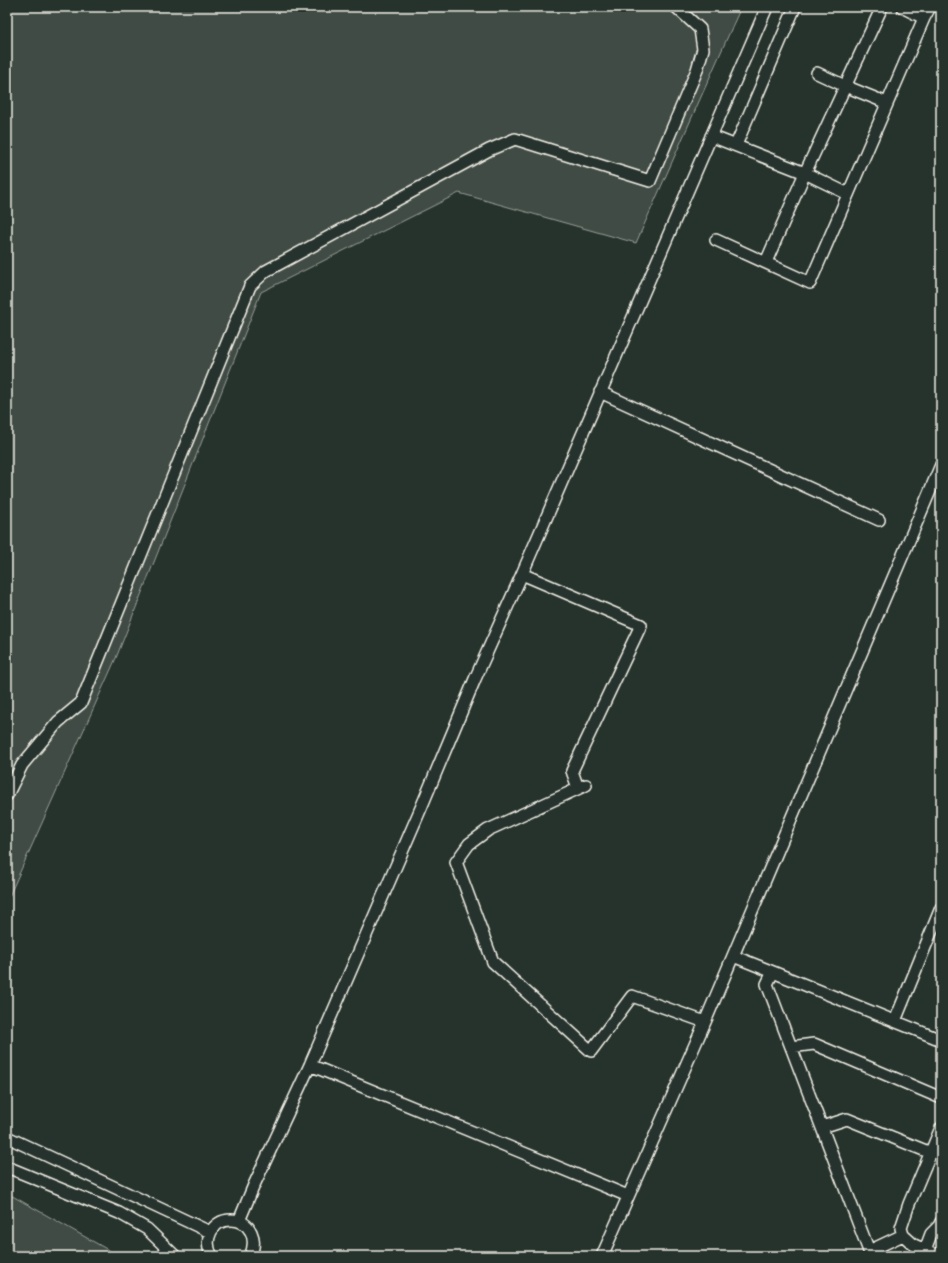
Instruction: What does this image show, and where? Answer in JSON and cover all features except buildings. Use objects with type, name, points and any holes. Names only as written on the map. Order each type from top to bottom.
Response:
[{"type":"lane","points":[[7,795],[22,765],[58,722],[81,703],[250,286],[266,271],[489,150],[515,139],[650,181],[697,70],[703,49],[700,29],[676,7]]},
{"type":"lane","points":[[239,1221],[254,1185],[310,1065],[475,679],[522,574],[767,7]]},
{"type":"lane","points":[[736,145],[795,7]]},
{"type":"lane","points":[[766,262],[805,173],[882,7]]},
{"type":"lane","points":[[902,7],[924,18]]},
{"type":"lane","points":[[716,240],[810,283],[930,7]]},
{"type":"lane","points":[[817,73],[887,103]]},
{"type":"lane","points":[[711,136],[805,173],[848,194]]},
{"type":"lane","points":[[600,392],[879,520]]},
{"type":"lane","points":[[602,1256],[705,1022],[941,465]]},
{"type":"lane","points":[[522,574],[641,625],[572,771],[582,787],[488,830],[469,844],[456,862],[493,962],[591,1051],[632,996],[705,1022]]},
{"type":"lane","points":[[895,1021],[941,908]]},
{"type":"lane","points":[[733,956],[941,1040]]},
{"type":"lane","points":[[773,972],[767,984],[870,1253],[903,1235]]},
{"type":"lane","points":[[791,1047],[814,1044],[941,1098]]},
{"type":"lane","points":[[310,1065],[628,1196]]},
{"type":"lane","points":[[822,1127],[847,1119],[931,1153]]},
{"type":"lane","points":[[939,1256],[914,1245],[903,1235],[902,1228],[904,1216],[941,1128]]},
{"type":"lane","points":[[7,1137],[210,1232]]},
{"type":"lane","points":[[7,1167],[119,1213],[147,1229],[175,1256]]},
{"type":"lane","points":[[212,1256],[208,1248],[210,1232],[222,1221],[231,1220],[239,1221],[252,1232],[254,1249],[250,1256]]},
{"type":"lane","points":[[925,1250],[931,1234],[941,1222]]},
{"type":"shaded area","points":[[7,7],[741,7],[636,243],[459,193],[261,292],[116,658],[7,901]]},
{"type":"shaded area","points":[[7,1193],[119,1256],[7,1256]]}]
